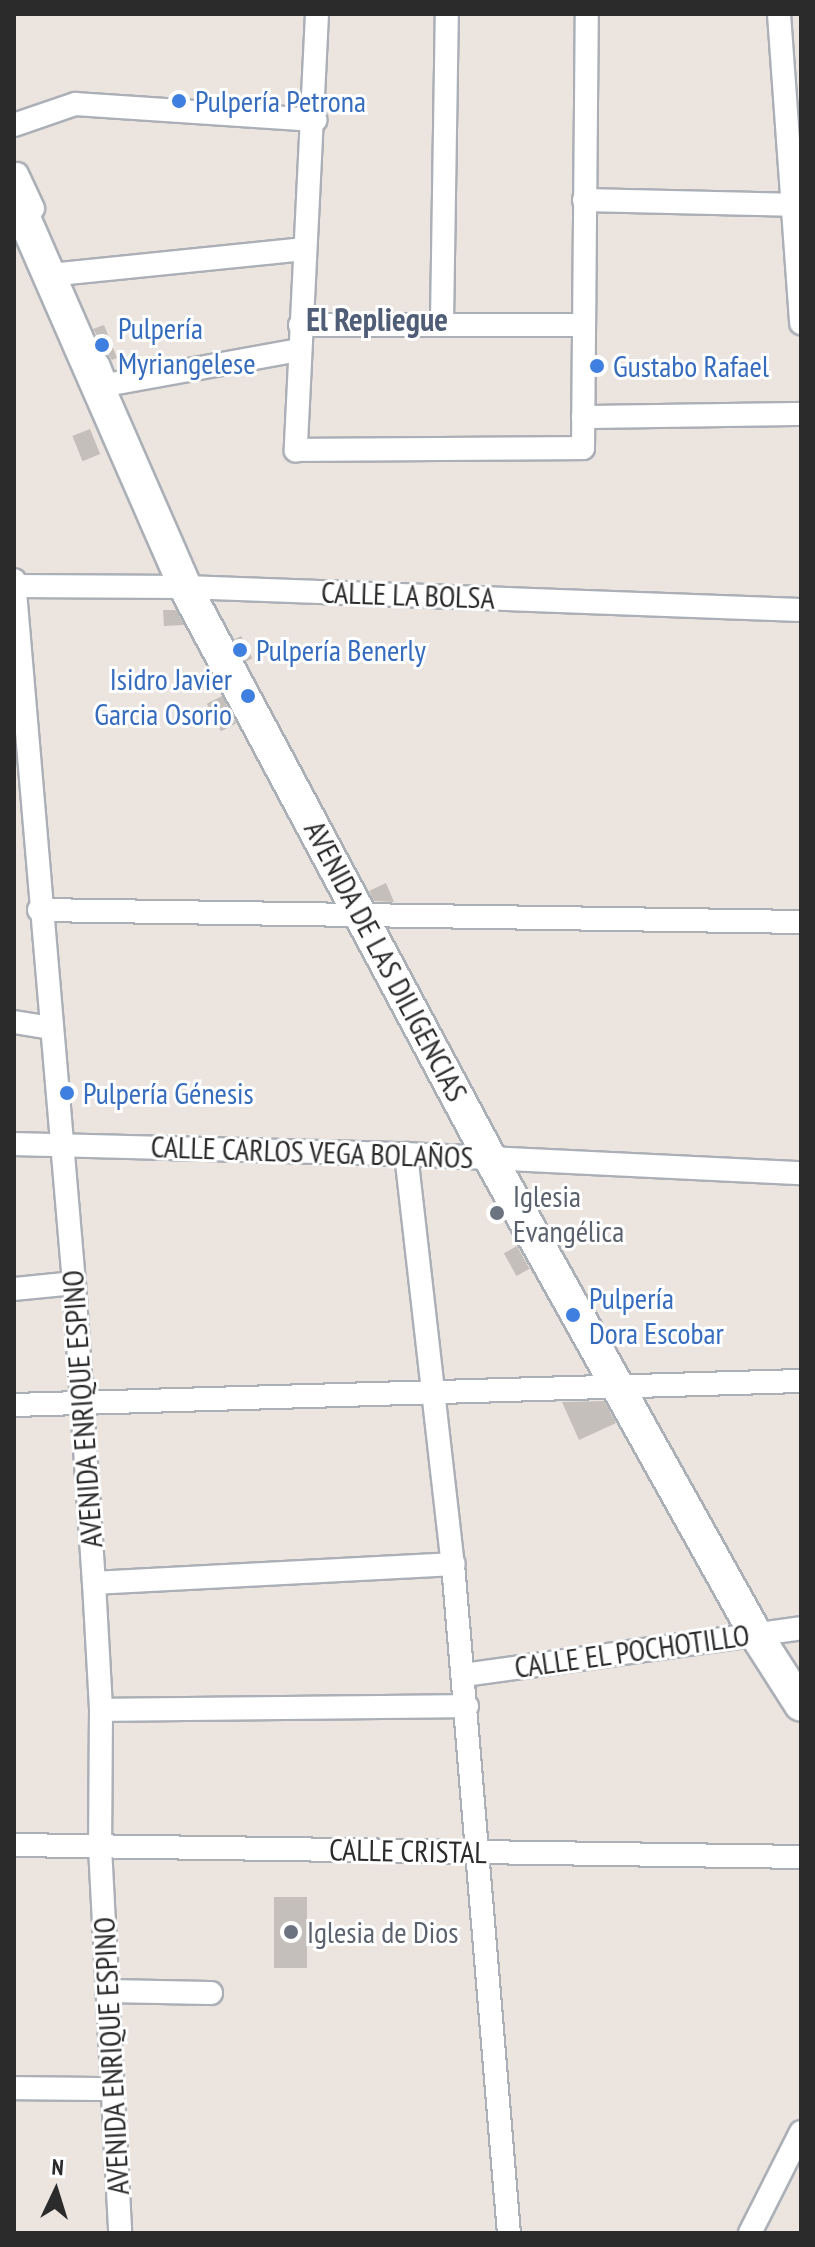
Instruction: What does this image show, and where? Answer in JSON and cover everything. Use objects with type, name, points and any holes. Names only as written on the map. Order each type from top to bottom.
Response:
[{"type":"street","points":[[317,14],[315,120],[304,249],[296,450],[583,448],[581,325],[587,14]]},
{"type":"street","points":[[442,321],[447,14]]},
{"type":"street","points":[[779,14],[796,205],[801,323]]},
{"type":"street","points":[[14,125],[75,104],[315,120]]},
{"type":"street","points":[[16,185],[56,272],[304,249]]},
{"type":"street","name":"AVENIDA DE LAS DILIGENCIAS","points":[[16,185],[20,226],[56,272],[185,587],[490,1158],[755,1633],[801,1705]]},
{"type":"street","points":[[584,200],[796,205]]},
{"type":"street","points":[[71,299],[106,385],[299,350]]},
{"type":"street","points":[[300,325],[442,321],[581,325]]},
{"type":"street","points":[[583,417],[801,414]]},
{"type":"street","name":"CALLE LA BOLSA","points":[[15,584],[185,587],[801,610]]},
{"type":"street","name":"AVENIDA ENRIQUE ESPINO","points":[[15,584],[39,910],[74,1283],[94,1583],[101,1710],[100,1847],[120,2233]]},
{"type":"street","points":[[39,910],[801,922]]},
{"type":"street","points":[[14,1022],[51,1028]]},
{"type":"street","name":"CALLE CARLOS VEGA BOLAÑOS","points":[[14,1144],[406,1154],[801,1173]]},
{"type":"street","points":[[406,1154],[435,1392],[481,1851],[509,2233]]},
{"type":"street","points":[[14,1289],[74,1283]]},
{"type":"street","points":[[14,1405],[435,1392],[614,1383],[801,1381]]},
{"type":"street","points":[[94,1583],[453,1564]]},
{"type":"street","name":"CALLE EL POCHOTILLO","points":[[464,1675],[801,1628]]},
{"type":"street","points":[[101,1710],[467,1706]]},
{"type":"street","name":"CALLE CRISTAL","points":[[14,1845],[801,1857]]},
{"type":"street","points":[[107,1991],[211,1993]]},
{"type":"street","points":[[14,2088],[112,2089]]},
{"type":"street","points":[[750,2233],[801,2132]]},
{"type":"building","points":[[104,325],[117,358],[112,360],[93,329]]},
{"type":"building","points":[[90,429],[100,454],[82,461],[72,436]]},
{"type":"building","points":[[163,610],[176,610],[184,625],[164,626]]},
{"type":"building","points":[[241,636],[252,658],[245,662],[234,640]]},
{"type":"building","points":[[222,696],[236,724],[221,731],[207,704]]},
{"type":"building","points":[[386,883],[394,902],[374,901],[369,891]]},
{"type":"building","points":[[517,1246],[530,1269],[516,1276],[504,1253]]},
{"type":"building","points":[[604,1401],[616,1423],[579,1440],[562,1402]]},
{"type":"building","name":"Iglesia de Dios","points":[[274,1897],[307,1897],[307,1968],[274,1968]]},
{"type":"place","name":"Pulpería Petrona","points":[[179,101]]},
{"type":"place","name":"Pulpería Myriangelese","points":[[102,345]]},
{"type":"place","name":"Gustabo Rafael","points":[[597,366]]},
{"type":"place","name":"Pulpería Benerly","points":[[240,650]]},
{"type":"place","name":"Isidro Javier Garcia Osorio","points":[[248,696]]},
{"type":"place","name":"Pulpería Génesis","points":[[67,1093]]},
{"type":"place","name":"Iglesia Evangélica","points":[[497,1213]]},
{"type":"place","name":"Pulpería Dora Escobar","points":[[573,1315]]},
{"type":"place","name":"Iglesia de Dios","points":[[291,1932]]},
{"type":"district","name":"El Repliegue","points":[[377,319]]}]
